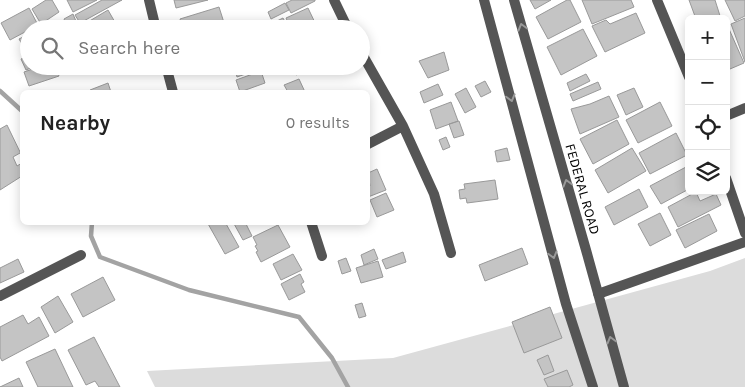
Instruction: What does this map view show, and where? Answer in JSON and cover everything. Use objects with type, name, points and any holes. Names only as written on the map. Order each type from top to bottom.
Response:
[{"type":"street","points":[[149,0],[154,20]]},
{"type":"street","points":[[334,0],[344,20]]},
{"type":"street","points":[[484,0],[566,304],[593,387]]},
{"type":"street","name":"FEDERAL ROAD","points":[[514,0],[624,387]]},
{"type":"street","points":[[657,0],[685,67]]},
{"type":"street","points":[[370,68],[403,126],[434,194],[451,253]]},
{"type":"street","points":[[168,75],[172,90]]},
{"type":"street","points":[[730,114],[745,108]]},
{"type":"street","points":[[370,143],[403,126]]},
{"type":"street","points":[[730,190],[745,233]]},
{"type":"street","points":[[312,225],[322,256]]},
{"type":"street","points":[[598,294],[745,242]]},
{"type":"street","points":[[0,296],[81,255]]},
{"type":"shaded area","points":[[745,258],[745,387],[155,387],[147,371],[393,358],[710,271]]},
{"type":"building","points":[[46,0],[52,0],[59,12],[47,20],[39,20],[32,9]]},
{"type":"building","points":[[67,0],[97,0],[73,12]]},
{"type":"building","points":[[102,0],[122,0],[85,20],[78,20],[75,15]]},
{"type":"building","points":[[174,0],[208,0],[176,8]]},
{"type":"building","points":[[292,0],[315,1],[291,13],[286,3]]},
{"type":"building","points":[[530,0],[551,0],[535,9]]},
{"type":"building","points":[[570,0],[581,22],[548,39],[536,17]]},
{"type":"building","points":[[582,0],[631,0],[634,7],[592,24]]},
{"type":"building","points":[[689,0],[715,0],[720,15],[695,15]]},
{"type":"building","points":[[725,0],[745,0],[745,16],[735,21]]},
{"type":"building","points":[[285,3],[289,10],[271,19],[268,12]]},
{"type":"building","points":[[219,7],[223,20],[180,20]]},
{"type":"building","points":[[29,8],[35,20],[20,20],[20,35],[10,40],[1,23]]},
{"type":"building","points":[[308,8],[314,20],[287,20],[286,18]]},
{"type":"building","points":[[108,10],[114,20],[91,20]]},
{"type":"building","points":[[636,13],[645,33],[605,52],[592,26],[606,20],[610,24]]},
{"type":"building","points":[[73,14],[76,20],[64,20]]},
{"type":"building","points":[[745,18],[745,62],[731,24]]},
{"type":"building","points":[[583,29],[597,56],[561,75],[547,47]]},
{"type":"building","points":[[730,31],[744,63],[730,69]]},
{"type":"building","points":[[444,52],[449,70],[428,78],[419,61]]},
{"type":"building","points":[[586,74],[590,81],[570,91],[567,83]]},
{"type":"building","points":[[25,75],[59,76],[29,86]]},
{"type":"building","points":[[250,75],[262,75],[265,83],[246,90],[239,90],[236,80]]},
{"type":"building","points":[[299,79],[304,90],[287,90],[284,85]]},
{"type":"building","points":[[485,81],[491,92],[481,97],[475,86]]},
{"type":"building","points":[[598,82],[601,89],[573,101],[570,94]]},
{"type":"building","points":[[108,83],[110,90],[90,90]]},
{"type":"building","points":[[438,84],[443,95],[424,103],[420,92]]},
{"type":"building","points":[[466,88],[476,107],[465,113],[455,94]]},
{"type":"building","points":[[634,88],[643,107],[626,115],[617,95]]},
{"type":"building","points":[[609,96],[619,117],[580,134],[571,109]]},
{"type":"building","points":[[451,102],[458,121],[436,129],[430,110]]},
{"type":"building","points":[[660,102],[672,126],[638,143],[626,120]]},
{"type":"building","points":[[617,120],[629,144],[593,164],[580,139]]},
{"type":"building","points":[[459,121],[464,135],[454,138],[449,124]]},
{"type":"building","points":[[7,125],[20,152],[13,157],[17,166],[20,164],[20,177],[0,190],[0,129]]},
{"type":"building","points":[[676,133],[685,151],[685,156],[650,174],[639,153]]},
{"type":"building","points":[[446,137],[450,147],[443,150],[439,140]]},
{"type":"building","points":[[507,148],[510,160],[497,162],[495,151]]},
{"type":"building","points":[[632,148],[646,171],[608,193],[595,170]]},
{"type":"building","points":[[685,168],[685,191],[661,204],[650,186]]},
{"type":"building","points":[[377,169],[386,190],[370,196],[370,186],[370,172]]},
{"type":"building","points":[[495,180],[498,199],[467,203],[466,198],[460,199],[459,190],[465,189],[464,184]]},
{"type":"building","points":[[639,189],[648,207],[614,225],[605,207]]},
{"type":"building","points":[[386,193],[394,210],[377,217],[370,200]]},
{"type":"building","points":[[690,195],[697,195],[700,201],[716,195],[721,205],[678,227],[668,207]]},
{"type":"building","points":[[660,213],[671,235],[650,246],[638,224]]},
{"type":"building","points":[[709,214],[717,231],[685,248],[676,230]]},
{"type":"building","points":[[209,225],[227,225],[239,247],[225,254]]},
{"type":"building","points":[[235,225],[246,225],[252,236],[243,240]]},
{"type":"building","points":[[278,225],[290,247],[261,262],[256,252],[258,251],[255,246],[257,245],[253,237]]},
{"type":"building","points":[[522,248],[528,264],[485,281],[479,265]]},
{"type":"building","points":[[374,249],[378,259],[364,265],[361,255]]},
{"type":"building","points":[[403,252],[406,262],[386,269],[382,260]]},
{"type":"building","points":[[293,254],[302,270],[281,280],[273,264]]},
{"type":"building","points":[[346,258],[351,271],[342,274],[338,261]]},
{"type":"building","points":[[18,259],[24,272],[0,283],[0,268]]},
{"type":"building","points":[[378,261],[383,277],[361,283],[356,268]]},
{"type":"building","points":[[300,274],[304,282],[301,284],[305,292],[289,300],[281,284]]},
{"type":"building","points":[[103,277],[115,300],[83,317],[71,294]]},
{"type":"building","points":[[58,296],[73,322],[55,333],[41,307]]},
{"type":"building","points":[[362,303],[366,316],[359,318],[355,305]]},
{"type":"building","points":[[550,307],[562,338],[524,353],[512,322]]},
{"type":"building","points":[[23,315],[28,324],[39,317],[49,336],[2,361],[0,357],[0,327]]},
{"type":"building","points":[[94,337],[120,387],[99,387],[95,381],[86,385],[68,350]]},
{"type":"building","points":[[55,349],[73,387],[38,387],[26,362]]},
{"type":"building","points":[[548,355],[554,371],[544,375],[537,360]]},
{"type":"building","points":[[567,370],[573,385],[569,387],[548,387],[544,379]]},
{"type":"building","points":[[19,378],[23,387],[0,387]]},
{"type":"waterway","points":[[0,91],[20,109]]},
{"type":"waterway","points":[[92,225],[91,236],[100,257],[189,290],[299,317],[332,358],[348,387]]}]
